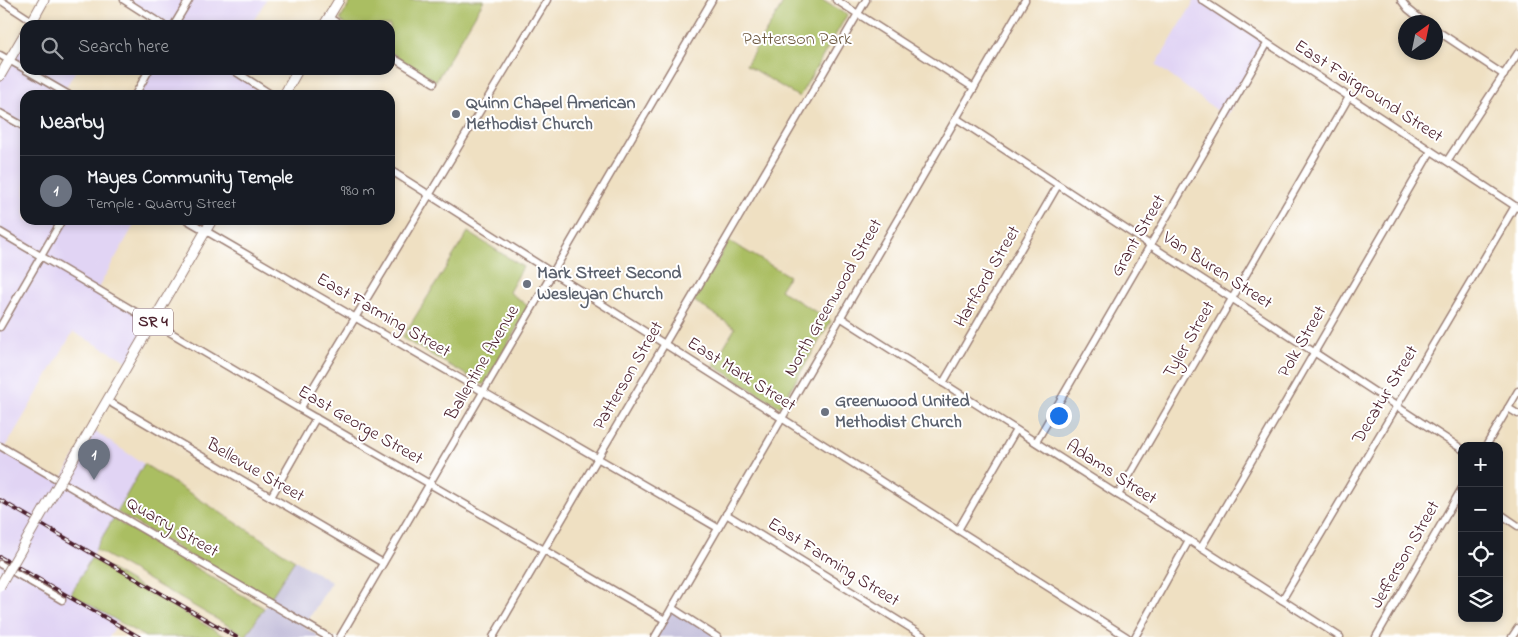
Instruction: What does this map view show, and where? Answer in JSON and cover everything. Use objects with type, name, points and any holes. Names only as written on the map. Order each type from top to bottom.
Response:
[{"type":"main road","points":[[33,20],[44,0]]},
{"type":"main road","points":[[327,20],[339,0]]},
{"type":"main road","points":[[0,76],[20,41]]},
{"type":"main road","points":[[287,90],[295,75]]},
{"type":"main road","name":"SR 4","points":[[0,586],[209,225]]},
{"type":"street","points":[[0,0],[27,20]]},
{"type":"street","points":[[124,0],[155,20]]},
{"type":"street","points":[[177,20],[189,0]]},
{"type":"street","points":[[300,409],[547,0]]},
{"type":"street","name":"Ballentine Avenue","points":[[340,637],[712,0]]},
{"type":"street","points":[[836,0],[974,88]]},
{"type":"street","name":"Patterson Street","points":[[493,637],[866,0]]},
{"type":"street","name":"North Greenwood Street","points":[[655,637],[1025,0]]},
{"type":"street","name":"East Fairground Street","points":[[1202,0],[1517,207]]},
{"type":"street","points":[[1401,0],[1415,15]]},
{"type":"street","points":[[1443,35],[1504,75]]},
{"type":"street","name":"Grant Street","points":[[1036,442],[1267,44]]},
{"type":"street","points":[[1447,161],[1518,53]]},
{"type":"street","points":[[0,55],[20,66]]},
{"type":"street","points":[[395,59],[434,83]]},
{"type":"street","points":[[35,75],[60,90]]},
{"type":"street","points":[[138,90],[146,75]]},
{"type":"street","points":[[241,75],[264,90]]},
{"type":"street","name":"Tyler Street","points":[[1118,495],[1349,97]]},
{"type":"street","points":[[0,112],[20,124]]},
{"type":"street","name":"Van Buren Street","points":[[956,118],[1458,446]]},
{"type":"street","name":"Polk Street","points":[[1201,548],[1431,151]]},
{"type":"street","name":"East Mark Street","points":[[395,173],[1127,637]]},
{"type":"street","name":"Hartford Street","points":[[943,384],[1058,185]]},
{"type":"street","name":"Decatur Street","points":[[1282,600],[1396,406],[1517,207]]},
{"type":"street","points":[[0,326],[59,225]]},
{"type":"street","name":"East Farming Street","points":[[196,225],[718,528]]},
{"type":"street","name":"East George Street","points":[[0,232],[300,409],[665,620]]},
{"type":"street","name":"Adams Street","points":[[840,317],[1340,637]]},
{"type":"street","points":[[1488,442],[1518,391]]},
{"type":"street","name":"Bellevue Street","points":[[112,404],[383,563]]},
{"type":"street","points":[[1508,408],[1518,414]]},
{"type":"street","points":[[271,497],[316,418]]},
{"type":"street","points":[[958,530],[1016,430]]},
{"type":"street","name":"Quarry Street","points":[[0,446],[328,637]]},
{"type":"street","name":"Jefferson Street","points":[[1376,637],[1458,495]]},
{"type":"street","name":"East Farming Street","points":[[726,514],[925,637]]},
{"type":"street","points":[[1503,516],[1518,526]]},
{"type":"street","points":[[1135,637],[1189,540]]},
{"type":"street","points":[[0,564],[62,600]]},
{"type":"street","points":[[672,608],[717,637]]},
{"type":"street","points":[[1512,637],[1518,628]]},
{"type":"shaded area","points":[[121,0],[266,0],[254,20],[151,20]]},
{"type":"shaded area","points":[[1195,0],[1203,0],[1267,43],[1226,117],[1156,65]]},
{"type":"shaded area","points":[[20,46],[20,75],[73,75],[64,90],[20,90],[20,225],[134,225],[97,290],[153,322],[129,362],[73,332],[4,450],[60,482],[91,429],[144,464],[71,594],[118,622],[109,637],[0,637],[0,75]]},
{"type":"shaded area","points":[[147,75],[241,75],[263,90],[138,90]]},
{"type":"shaded area","points":[[295,560],[331,582],[304,627],[321,637],[246,637]]},
{"type":"shaded area","points":[[672,607],[719,637],[654,637]]},
{"type":"green space","points":[[352,0],[484,0],[436,81],[395,55],[395,20],[340,20]]},
{"type":"green space","name":"Patterson Park","points":[[785,0],[822,0],[847,15],[799,97],[746,65]]},
{"type":"green space","points":[[468,232],[523,267],[509,292],[529,307],[484,385],[402,338]]},
{"type":"green space","points":[[729,241],[789,276],[780,290],[831,321],[780,407],[713,365],[735,328],[694,301]]},
{"type":"green space","points":[[144,464],[295,560],[268,602],[117,512]]},
{"type":"green space","points":[[113,519],[264,608],[246,636],[95,549]]},
{"type":"green space","points":[[91,558],[226,637],[145,637],[71,594]]},
{"type":"railway","points":[[0,500],[236,637]]},
{"type":"railway","points":[[0,557],[139,637]]},
{"type":"place","name":"Quinn Chapel American Methodist Church","points":[[456,114]]},
{"type":"place","name":"Mark Street Second Wesleyan Church","points":[[527,284]]},
{"type":"place","name":"Greenwood United Methodist Church","points":[[825,412]]},
{"type":"place","name":"Mayes Community Temple","points":[[94,480]]}]
